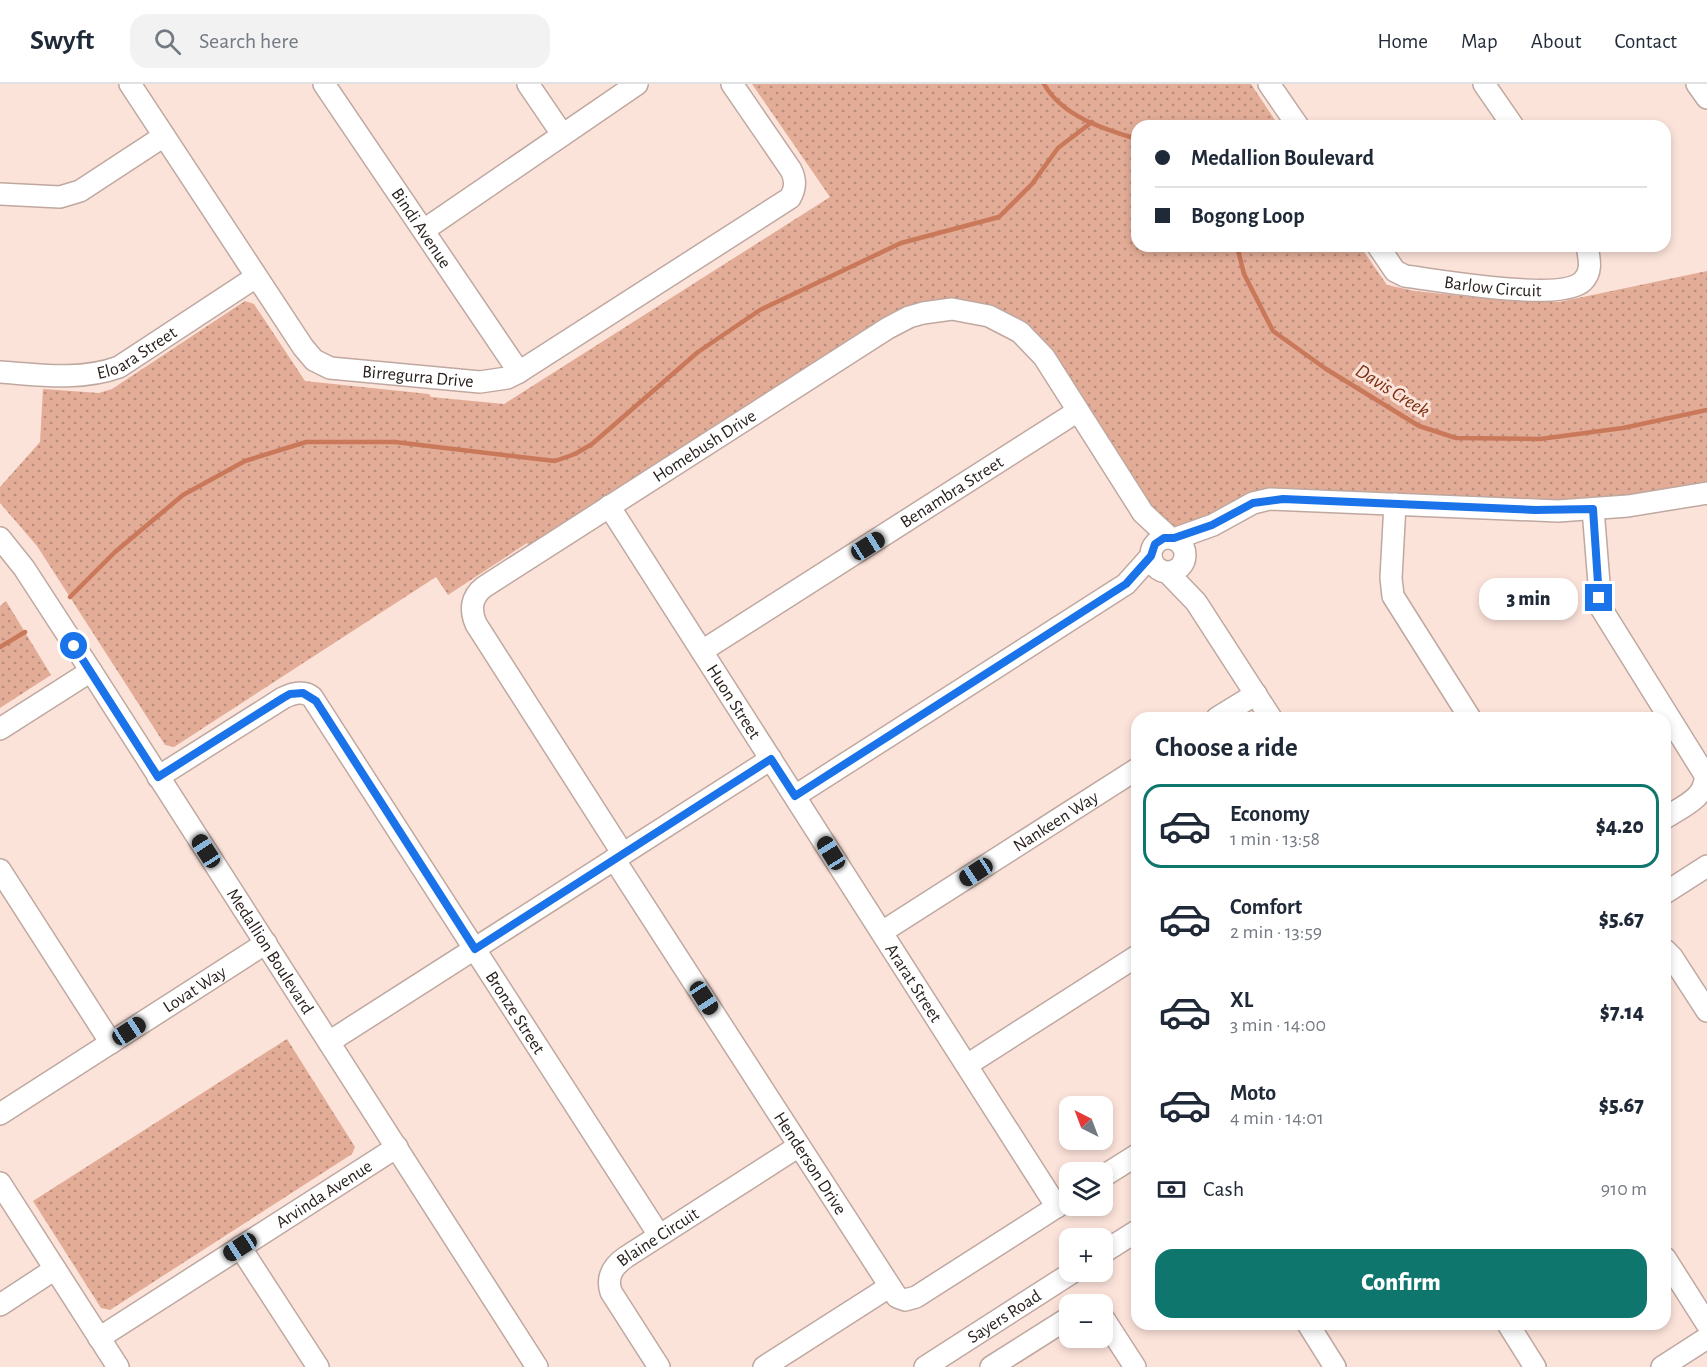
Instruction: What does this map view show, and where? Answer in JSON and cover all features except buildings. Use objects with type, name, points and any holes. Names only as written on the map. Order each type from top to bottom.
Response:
[{"type":"street","name":"Birregurra Drive","points":[[130,84],[256,277],[314,360],[330,368],[480,382],[507,378],[519,372],[790,198],[795,187],[791,170],[732,84]]},
{"type":"street","name":"Bindi Avenue","points":[[324,84],[519,372]]},
{"type":"street","points":[[528,84],[562,134]]},
{"type":"street","points":[[424,230],[637,84]]},
{"type":"street","points":[[1269,84],[1294,120]]},
{"type":"street","points":[[1484,84],[1509,120]]},
{"type":"street","points":[[1697,84],[1707,98]]},
{"type":"street","points":[[0,194],[60,198],[69,196],[164,136]]},
{"type":"street","name":"Barlow Circuit","points":[[1382,252],[1395,271],[1405,276],[1543,291],[1575,286],[1583,281],[1590,266],[1588,252]]},
{"type":"street","name":"Eloara Street","points":[[0,372],[80,376],[102,374],[119,367],[256,277]]},
{"type":"street","name":"Homebush Drive","points":[[618,857],[476,624],[472,609],[475,597],[484,587],[888,328],[909,317],[923,313],[938,310],[966,310],[989,316],[1009,325],[1036,348],[1143,513],[1196,602],[1267,712]]},
{"type":"street","name":"Benambra Street","points":[[702,651],[1078,411]]},
{"type":"street","points":[[795,796],[1126,584],[1212,525],[1245,506],[1270,499],[1535,510],[1593,509],[1707,493]]},
{"type":"street","points":[[1395,504],[1391,578],[1393,596],[1466,712]]},
{"type":"street","name":"Huon Street","points":[[329,1042],[771,759],[609,506]]},
{"type":"street","points":[[1593,509],[1601,608],[1666,712]]},
{"type":"street","name":"Medallion Boulevard","points":[[0,538],[24,568],[91,670],[537,1367]]},
{"type":"street","points":[[0,729],[91,670]]},
{"type":"street","name":"Bronze Street","points":[[158,777],[283,698],[298,693],[308,694],[316,701],[659,1235]]},
{"type":"street","points":[[1227,712],[1256,694]]},
{"type":"street","points":[[1671,720],[1705,775],[1705,783],[1700,794],[1671,814]]},
{"type":"street","name":"Ararat Street","points":[[771,759],[967,1065],[1059,1197]]},
{"type":"street","name":"Nankeen Way","points":[[882,932],[1131,773]]},
{"type":"street","name":"Henderson Drive","points":[[618,857],[889,1287]]},
{"type":"street","points":[[1671,889],[1707,866]]},
{"type":"street","points":[[0,870],[111,1043]]},
{"type":"street","name":"Lovat Way","points":[[0,1114],[266,943]]},
{"type":"street","points":[[1671,956],[1707,1011]]},
{"type":"street","points":[[967,1065],[1131,960]]},
{"type":"street","name":"Blaine Circuit","points":[[659,1367],[611,1292],[609,1279],[611,1272],[618,1263],[659,1235],[800,1146]]},
{"type":"street","name":"Arvinda Avenue","points":[[99,1338],[397,1147]]},
{"type":"street","points":[[1113,1171],[1131,1159]]},
{"type":"street","points":[[0,1183],[118,1367]]},
{"type":"street","points":[[764,1367],[889,1287],[900,1299],[916,1297],[1059,1206]]},
{"type":"street","points":[[1113,1246],[1131,1235]]},
{"type":"street","points":[[240,1247],[318,1367]]},
{"type":"street","points":[[1671,1267],[1707,1324]]},
{"type":"street","points":[[0,1305],[55,1269]]},
{"type":"street","name":"Sayers Road","points":[[928,1365],[1059,1281]]},
{"type":"street","points":[[992,1367],[1059,1324]]},
{"type":"street","points":[[1312,1330],[1335,1367]]},
{"type":"street","points":[[1512,1330],[1535,1367]]},
{"type":"street","points":[[1113,1333],[1135,1367]]},
{"type":"street","points":[[1662,1367],[1707,1338]]},
{"type":"shaded area","points":[[752,84],[1251,84],[1275,120],[1131,120],[1131,252],[1364,252],[1387,285],[1415,291],[1510,301],[1559,302],[1707,271],[1707,483],[1664,492],[1585,501],[1231,504],[1178,531],[1163,524],[1050,353],[953,301],[529,546],[527,543],[448,595],[436,577],[174,747],[165,745],[37,546],[0,503],[0,487],[40,442],[43,389],[99,393],[112,389],[245,301],[254,304],[305,381],[504,404],[830,197]]},
{"type":"shaded area","points":[[6,601],[51,675],[0,708],[0,606]]},
{"type":"shaded area","points":[[287,1039],[355,1147],[352,1154],[110,1310],[101,1308],[33,1201]]},
{"type":"waterway","name":"Davis Creek","points":[[1044,84],[1061,105],[1072,113],[1097,126],[1131,137]]},
{"type":"waterway","points":[[70,597],[115,552],[183,495],[245,461],[306,442],[395,442],[555,461],[575,454],[592,444],[698,352],[760,310],[901,243],[999,217],[1032,184],[1058,148],[1092,122]]},
{"type":"waterway","name":"Davis Creek","points":[[1238,252],[1244,274],[1273,331],[1326,369],[1419,426],[1456,438],[1540,439],[1623,428],[1707,410]]},
{"type":"waterway","points":[[0,647],[25,632]]},
{"type":"route","points":[[74,646],[158,777],[290,694],[308,694],[316,701],[475,949],[771,759],[795,796],[1126,584],[1151,556],[1152,549],[1159,541],[1212,525],[1253,503],[1283,499],[1558,511],[1593,509],[1599,598]]}]
